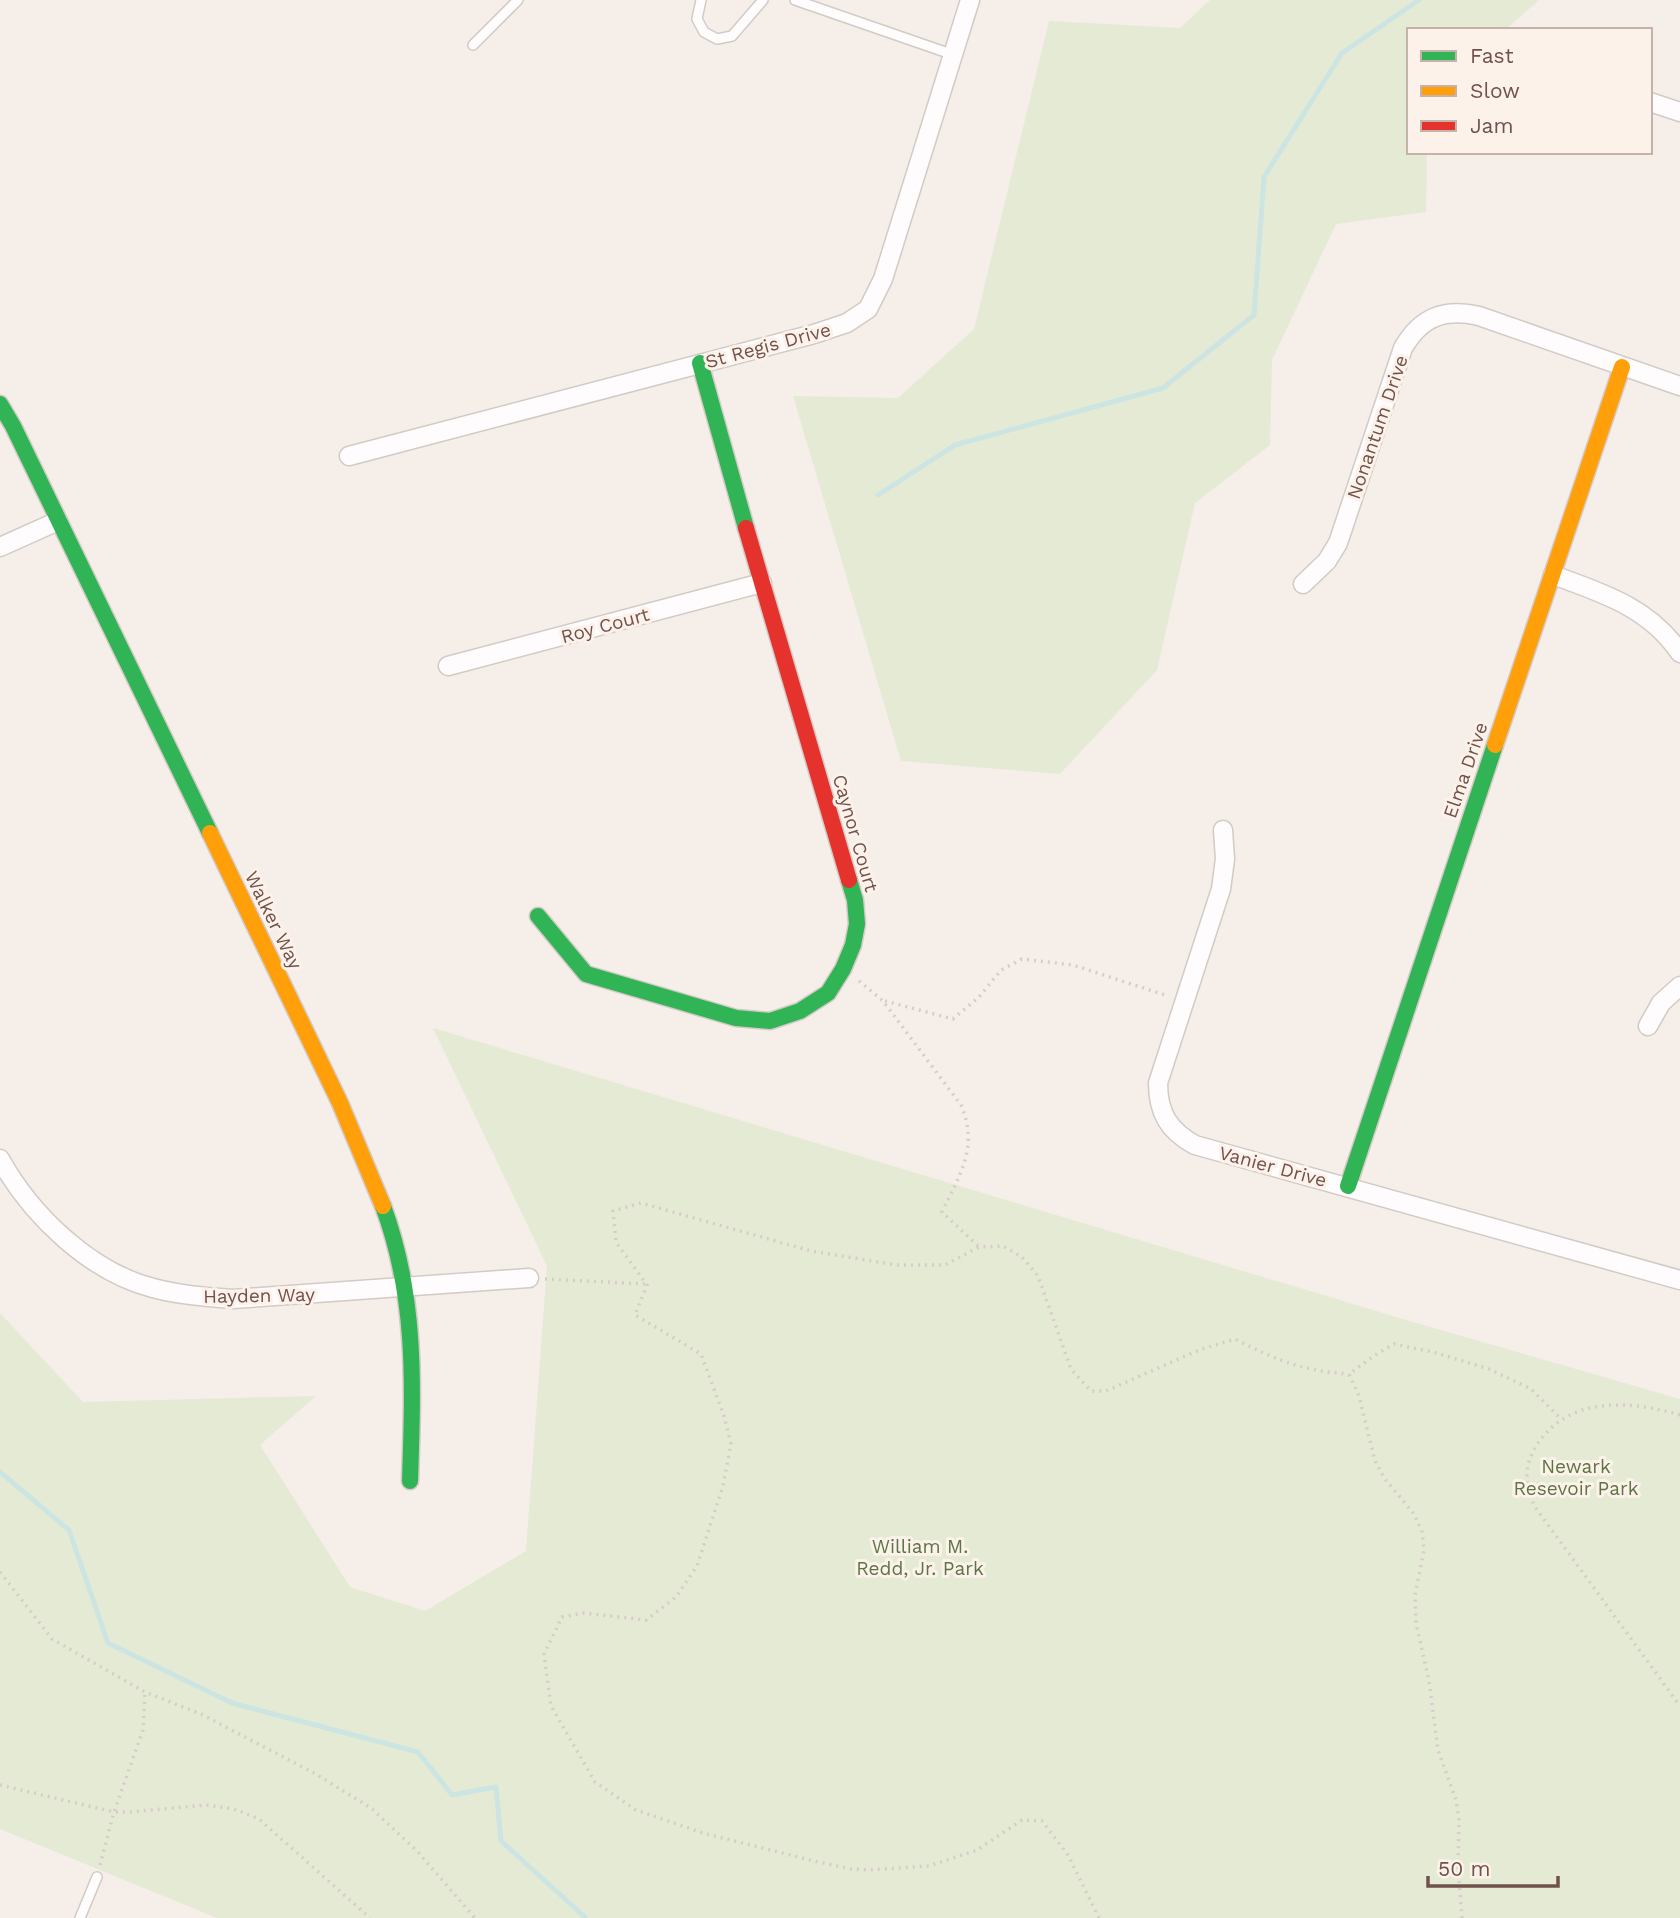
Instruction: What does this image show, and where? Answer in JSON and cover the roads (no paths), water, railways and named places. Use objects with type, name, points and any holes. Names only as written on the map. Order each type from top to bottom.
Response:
[{"type":"street","name":"St Regis Drive","points":[[349,456],[814,334],[848,323],[868,309],[883,279],[970,0]]},
{"type":"street","points":[[1652,103],[1680,112]]},
{"type":"street","name":"Nonantum Drive","points":[[1303,584],[1327,561],[1338,543],[1403,348],[1419,325],[1444,314],[1468,313],[1680,386]]},
{"type":"street","name":"Caynor Court","points":[[538,916],[586,974],[736,1018],[770,1021],[800,1011],[828,993],[843,969],[853,945],[857,924],[855,900],[700,363]]},
{"type":"street","name":"Elma Drive","points":[[1348,1186],[1622,367]]},
{"type":"street","name":"Walker Way","points":[[0,404],[340,1103],[385,1210],[406,1288],[413,1367],[410,1481]]},
{"type":"street","points":[[0,547],[58,521]]},
{"type":"street","points":[[1553,575],[1615,597],[1634,608],[1656,624],[1680,653]]},
{"type":"street","name":"Roy Court","points":[[448,666],[762,583]]},
{"type":"street","name":"Vanier Drive","points":[[1223,830],[1225,859],[1221,889],[1158,1083],[1162,1114],[1180,1137],[1195,1145],[1680,1280]]},
{"type":"street","points":[[1648,1026],[1661,1003],[1680,986]]},
{"type":"street","name":"Hayden Way","points":[[0,1159],[10,1178],[38,1214],[66,1239],[106,1268],[150,1288],[192,1296],[233,1299],[529,1278]]},
{"type":"lane","points":[[473,45],[517,0]]},
{"type":"lane","points":[[701,0],[697,19],[704,32],[717,39],[732,36],[763,0]]},
{"type":"lane","points":[[795,0],[951,54]]},
{"type":"lane","points":[[80,1918],[97,1877]]},
{"type":"waterway","points":[[878,495],[955,445],[1163,388],[1254,315],[1264,177],[1342,53],[1419,0]]},
{"type":"waterway","points":[[0,1472],[69,1530],[108,1643],[232,1703],[418,1752],[452,1795],[496,1787],[501,1841],[586,1918]]},
{"type":"park label","name":"Newark Resevoir Park","points":[[1576,1477]]},
{"type":"park label","name":"William M. Redd, Jr. Park","points":[[920,1557]]}]
